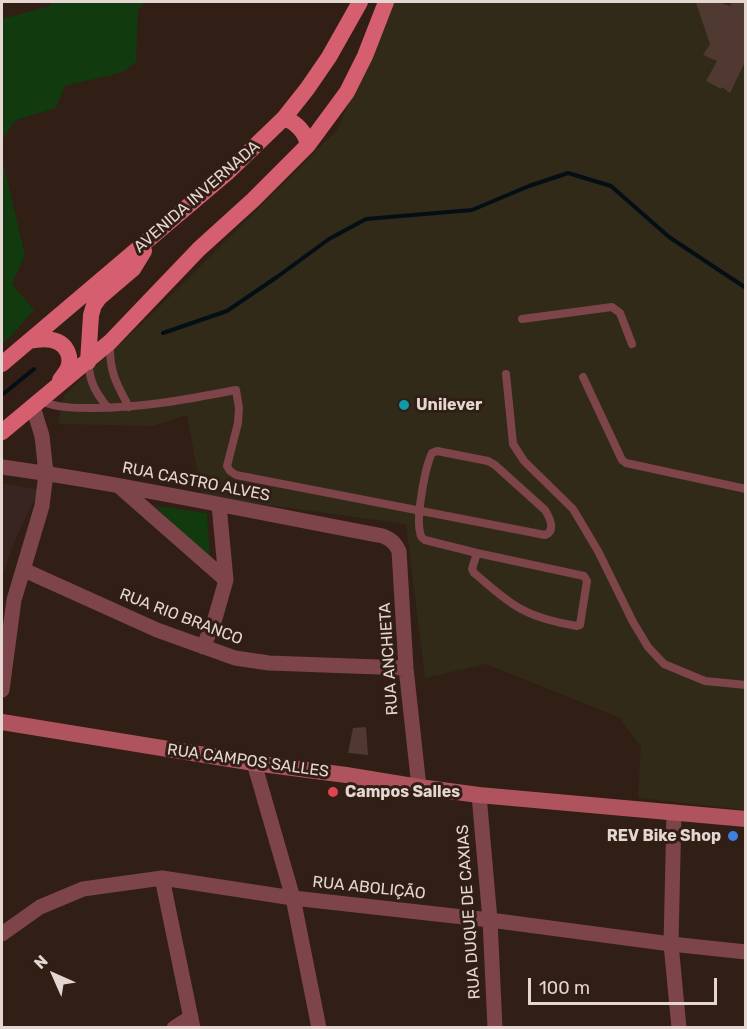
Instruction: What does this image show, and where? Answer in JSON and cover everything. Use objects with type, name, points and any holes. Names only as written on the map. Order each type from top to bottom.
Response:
[{"type":"main road","name":"AVENIDA INVERNADA","points":[[2,364],[227,173],[284,118],[329,57],[360,2]]},
{"type":"main road","points":[[354,79],[371,2]]},
{"type":"main road","points":[[2,432],[110,342],[199,249],[253,200],[308,145],[347,93],[365,56],[386,2]]},
{"type":"main road","points":[[284,118],[303,131],[308,145]]},
{"type":"main road","points":[[88,362],[91,315],[94,305],[133,269],[152,237]]},
{"type":"main road","points":[[90,327],[110,342]]},
{"type":"main road","points":[[29,341],[42,338],[51,339],[65,347],[69,354],[68,368],[55,389]]},
{"type":"main road","name":"RUA CAMPOS SALLES","points":[[2,722],[254,763],[479,795],[746,819]]},
{"type":"street","points":[[2,690],[14,600],[42,506],[46,473],[36,404]]},
{"type":"street","name":"RUA CASTRO ALVES","points":[[2,467],[119,486],[383,536]]},
{"type":"street","points":[[119,486],[226,580]]},
{"type":"street","points":[[203,647],[214,622],[226,580],[219,505]]},
{"type":"street","name":"RUA ANCHIETA","points":[[383,536],[396,543],[399,551],[406,668],[418,787]]},
{"type":"street","name":"RUA RIO BRANCO","points":[[24,570],[157,630],[235,658],[269,663],[406,668]]},
{"type":"street","points":[[254,763],[293,898],[319,1028]]},
{"type":"street","name":"RUA DUQUE DE CAXIAS","points":[[479,795],[490,920],[495,1028]]},
{"type":"street","points":[[674,812],[671,944],[679,1028]]},
{"type":"street","points":[[162,878],[192,1022],[174,1028]]},
{"type":"street","name":"RUA ABOLIÇÃO","points":[[2,934],[40,907],[83,889],[162,878],[293,898],[746,952]]},
{"type":"lane","points":[[522,319],[612,307],[620,313],[632,344]]},
{"type":"lane","points":[[110,342],[110,359],[114,379],[129,407]]},
{"type":"lane","points":[[88,362],[90,380],[108,408]]},
{"type":"lane","points":[[506,374],[513,444],[524,461],[573,509],[598,551],[648,647],[664,664],[705,681],[746,684]]},
{"type":"lane","points":[[583,377],[622,460],[626,463],[746,489]]},
{"type":"lane","points":[[36,404],[64,408],[129,407],[161,404],[236,390],[239,408],[238,423],[227,466],[236,475],[420,510],[545,535],[551,531],[549,515],[545,510],[488,461],[437,451],[432,453],[420,510],[421,537],[477,553],[584,576],[587,581],[580,624],[577,626],[554,621],[525,612],[517,607],[474,573],[472,569],[477,553]]},
{"type":"shaded area","name":"Unilever","points":[[395,2],[745,2],[745,810],[638,798],[641,747],[618,717],[486,664],[425,678],[406,524],[202,496],[187,415],[153,426],[58,424],[64,395],[149,317],[337,130]]},
{"type":"shaded area","points":[[2,483],[39,490],[16,538],[2,576]]},
{"type":"green space","points":[[51,2],[145,2],[138,10],[136,62],[123,72],[65,86],[56,108],[16,120],[2,139],[2,19],[50,6]]},
{"type":"green space","points":[[2,158],[25,255],[12,284],[34,310],[2,344]]},
{"type":"green space","points":[[155,506],[207,513],[210,559]]},
{"type":"building","points":[[719,2],[730,6],[732,2],[746,2],[746,60],[730,93],[706,81],[717,61],[703,55],[710,44],[696,3]]},
{"type":"building","points":[[366,727],[368,755],[348,753],[353,728]]},
{"type":"waterway","points":[[163,333],[227,311],[329,239],[366,219],[472,210],[529,186],[568,173],[611,186],[669,237],[746,288]]},
{"type":"waterway","points":[[2,395],[34,369]]},
{"type":"place","name":"Unilever","points":[[404,405]]},
{"type":"place","name":"Campos Salles","points":[[333,792]]},
{"type":"place","name":"REV Bike Shop","points":[[733,836]]}]
